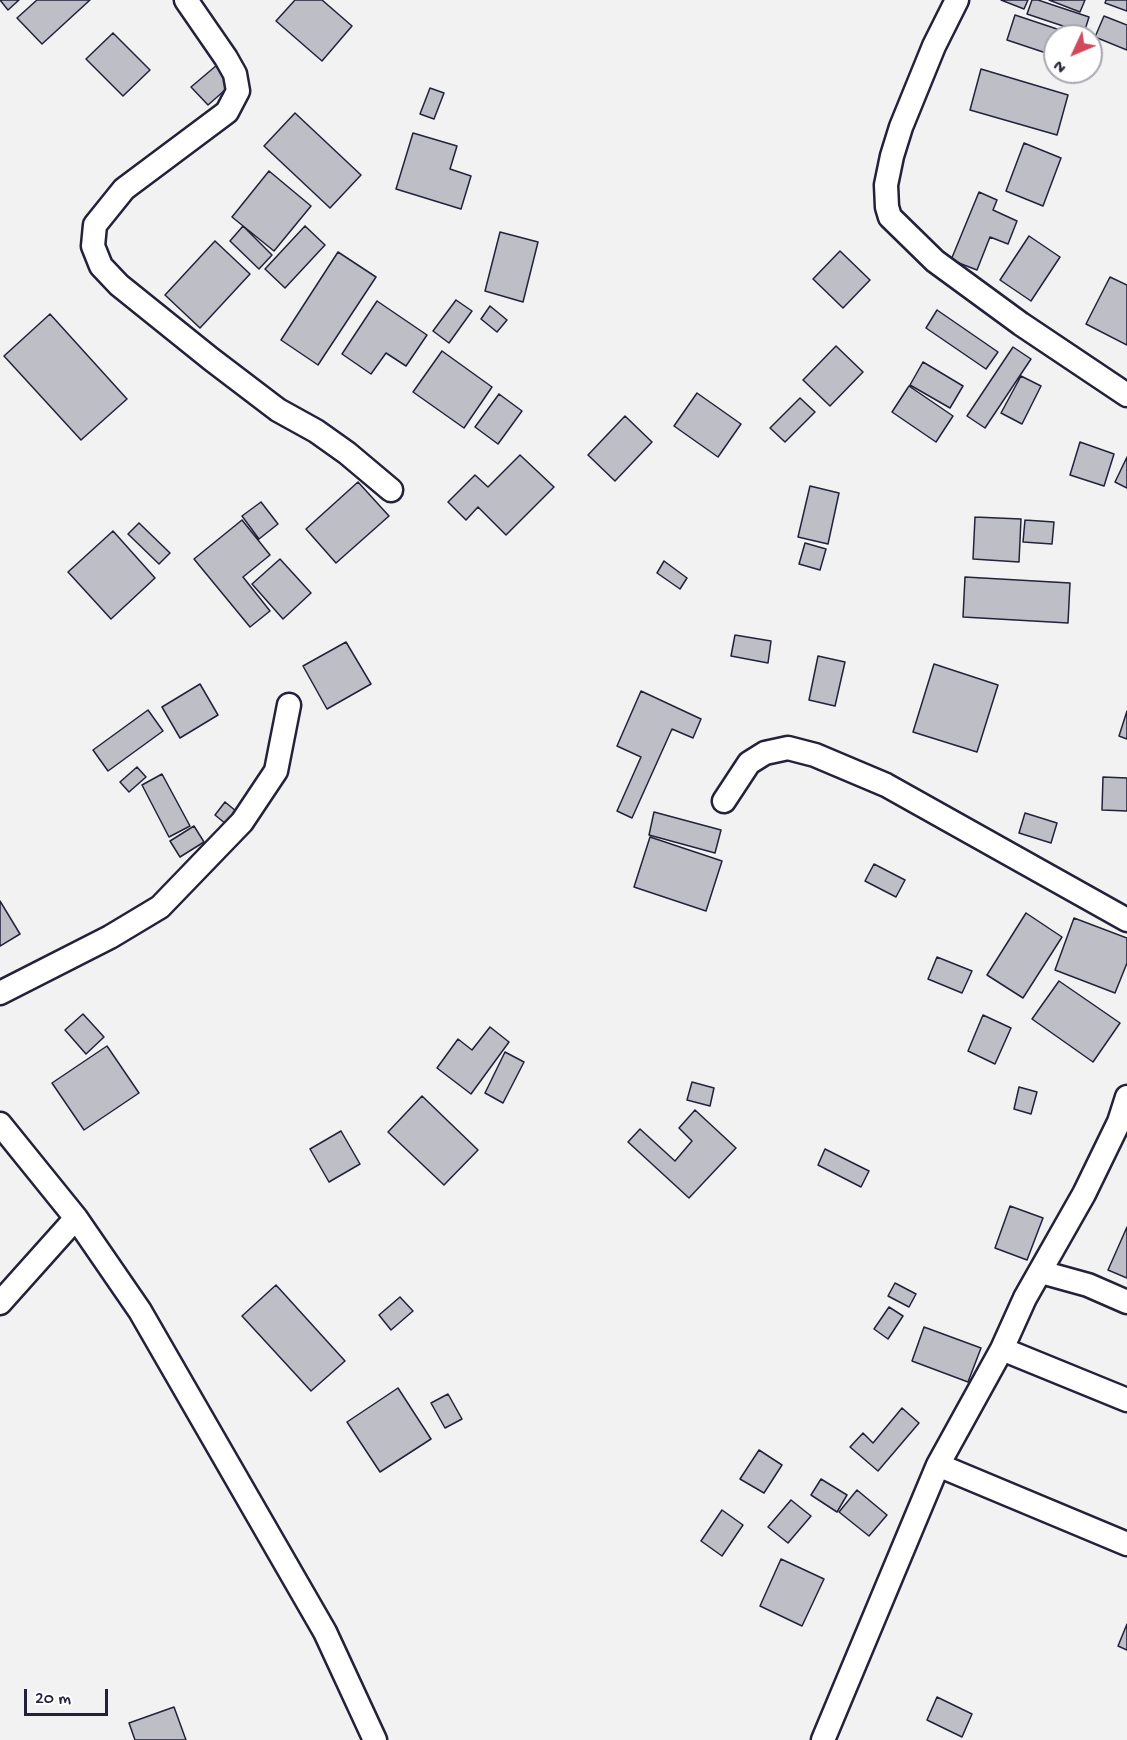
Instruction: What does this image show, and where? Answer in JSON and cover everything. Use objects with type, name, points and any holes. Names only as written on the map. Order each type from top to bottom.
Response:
[{"type":"street","points":[[186,0],[236,74],[238,91],[227,111],[124,189],[94,225],[93,246],[101,266],[119,285],[252,391],[278,410],[340,447],[391,490]]},
{"type":"street","points":[[957,0],[934,46],[901,127],[892,156],[886,185],[890,217],[934,261],[1021,324],[1127,395]]},
{"type":"street","points":[[0,993],[110,937],[160,907],[243,822],[276,771],[289,705]]},
{"type":"street","points":[[724,801],[748,763],[765,753],[788,748],[815,754],[886,784],[1127,920]]},
{"type":"street","points":[[823,1740],[938,1465],[1002,1349],[1025,1298],[1084,1194],[1114,1132],[1127,1097]]},
{"type":"street","points":[[0,1124],[76,1218],[140,1311],[325,1632],[375,1740]]},
{"type":"street","points":[[0,1303],[76,1218]]},
{"type":"street","points":[[1041,1272],[1088,1285],[1127,1302]]},
{"type":"street","points":[[1002,1349],[1127,1400]]},
{"type":"street","points":[[938,1465],[1127,1544]]},
{"type":"building","points":[[0,0],[19,0],[8,10]]},
{"type":"building","points":[[37,0],[90,0],[42,44],[17,18]]},
{"type":"building","points":[[295,0],[322,0],[352,26],[322,61],[276,21]]},
{"type":"building","points":[[1001,0],[1028,0],[1024,9]]},
{"type":"building","points":[[1032,0],[1038,0],[1089,17],[1087,24],[1057,24],[1027,14]]},
{"type":"building","points":[[1049,0],[1085,0],[1080,12]]},
{"type":"building","points":[[1106,0],[1127,0],[1127,11],[1105,3]]},
{"type":"building","points":[[1015,15],[1043,24],[1043,52],[1007,40]]},
{"type":"building","points":[[1104,16],[1127,25],[1127,50],[1103,40],[1103,24],[1101,24]]},
{"type":"building","points":[[113,33],[150,70],[123,96],[86,59]]},
{"type":"building","points":[[217,65],[233,83],[208,105],[191,87]]},
{"type":"building","points":[[981,69],[1068,95],[1057,135],[970,110]]},
{"type":"building","points":[[430,88],[444,93],[434,119],[420,114]]},
{"type":"building","points":[[295,113],[361,175],[330,208],[264,146]]},
{"type":"building","points":[[413,133],[457,146],[450,169],[471,176],[461,209],[396,189]]},
{"type":"building","points":[[1024,143],[1061,158],[1043,206],[1006,191]]},
{"type":"building","points":[[269,171],[311,206],[274,251],[232,217]]},
{"type":"building","points":[[979,192],[997,200],[993,210],[1017,221],[1008,244],[990,237],[977,270],[951,260]]},
{"type":"building","points":[[243,226],[272,255],[259,269],[230,241]]},
{"type":"building","points":[[305,226],[325,245],[285,288],[265,269]]},
{"type":"building","points":[[500,232],[538,242],[523,302],[485,291]]},
{"type":"building","points":[[1029,236],[1060,257],[1031,301],[1000,280]]},
{"type":"building","points":[[215,241],[250,274],[200,328],[165,295]]},
{"type":"building","points":[[840,251],[870,280],[843,308],[813,279]]},
{"type":"building","points":[[338,252],[376,277],[318,365],[281,340]]},
{"type":"building","points":[[1110,277],[1127,285],[1127,345],[1086,324]]},
{"type":"building","points":[[456,300],[472,311],[449,343],[433,331]]},
{"type":"building","points":[[377,301],[427,335],[406,366],[386,353],[371,374],[342,354]]},
{"type":"building","points":[[490,306],[507,320],[497,332],[481,319]]},
{"type":"building","points":[[937,310],[998,352],[986,369],[926,328]]},
{"type":"building","points":[[50,314],[127,399],[81,440],[4,356]]},
{"type":"building","points":[[836,346],[863,372],[830,406],[803,380]]},
{"type":"building","points":[[1013,347],[1031,359],[985,428],[967,416]]},
{"type":"building","points":[[442,351],[492,387],[464,428],[413,392]]},
{"type":"building","points":[[923,362],[963,386],[950,408],[910,385]]},
{"type":"building","points":[[1021,376],[1041,386],[1022,424],[1001,413]]},
{"type":"building","points":[[909,386],[953,416],[936,442],[892,412]]},
{"type":"building","points":[[697,393],[741,424],[718,457],[674,426]]},
{"type":"building","points":[[499,394],[522,411],[498,444],[475,427]]},
{"type":"building","points":[[800,398],[815,412],[785,442],[770,428]]},
{"type":"building","points":[[625,416],[652,442],[615,481],[588,455]]},
{"type":"building","points":[[1080,442],[1114,454],[1104,486],[1070,475]]},
{"type":"building","points":[[520,455],[554,487],[506,535],[478,507],[466,520],[448,502],[475,475],[488,487]]},
{"type":"building","points":[[1127,457],[1127,488],[1115,482]]},
{"type":"building","points":[[358,482],[389,516],[336,563],[306,529]]},
{"type":"building","points":[[810,486],[839,493],[828,544],[798,537]]},
{"type":"building","points":[[261,502],[278,524],[259,539],[242,516]]},
{"type":"building","points":[[975,517],[1021,519],[1019,562],[973,559]]},
{"type":"building","points":[[242,520],[270,555],[243,577],[270,611],[250,627],[194,559]]},
{"type":"building","points":[[1025,520],[1054,522],[1052,544],[1023,542]]},
{"type":"building","points":[[139,523],[170,553],[159,564],[128,534]]},
{"type":"building","points":[[113,531],[155,578],[111,619],[68,572]]},
{"type":"building","points":[[805,543],[826,549],[820,570],[799,564]]},
{"type":"building","points":[[280,559],[311,593],[283,619],[252,584]]},
{"type":"building","points":[[664,561],[687,578],[680,589],[657,573]]},
{"type":"building","points":[[965,577],[1070,583],[1068,623],[963,617]]},
{"type":"building","points":[[735,635],[771,641],[768,663],[731,656]]},
{"type":"building","points":[[346,642],[371,684],[327,709],[303,666]]},
{"type":"building","points":[[818,656],[845,662],[835,706],[809,700]]},
{"type":"building","points":[[934,664],[998,685],[977,752],[913,732]]},
{"type":"building","points":[[200,684],[218,715],[180,738],[162,707]]},
{"type":"building","points":[[641,691],[701,719],[693,738],[672,729],[632,818],[617,811],[641,757],[617,746]]},
{"type":"building","points":[[148,710],[163,731],[108,771],[93,750]]},
{"type":"building","points":[[1127,711],[1127,739],[1119,736]]},
{"type":"building","points":[[137,767],[146,777],[129,792],[120,782]]},
{"type":"building","points":[[162,774],[190,826],[169,837],[142,785]]},
{"type":"building","points":[[1103,777],[1127,778],[1127,811],[1102,810]]},
{"type":"building","points":[[225,802],[242,816],[232,829],[215,815]]},
{"type":"building","points":[[654,812],[721,830],[715,853],[649,835]]},
{"type":"building","points":[[1025,813],[1057,823],[1051,843],[1019,833]]},
{"type":"building","points":[[194,826],[204,842],[180,857],[170,841]]},
{"type":"building","points":[[650,837],[722,861],[706,911],[634,887]]},
{"type":"building","points":[[874,864],[905,880],[896,897],[865,881]]},
{"type":"building","points":[[0,901],[20,934],[0,946]]},
{"type":"building","points":[[1026,913],[1062,937],[1023,998],[987,975]]},
{"type":"building","points":[[1074,918],[1127,938],[1127,963],[1115,993],[1055,970]]},
{"type":"building","points":[[937,957],[972,971],[962,993],[928,979]]},
{"type":"building","points":[[1059,981],[1120,1023],[1093,1062],[1032,1019]]},
{"type":"building","points":[[83,1014],[104,1037],[86,1054],[65,1030]]},
{"type":"building","points":[[983,1015],[1011,1028],[995,1064],[968,1051]]},
{"type":"building","points":[[490,1027],[509,1042],[471,1094],[437,1068],[458,1039],[472,1050]]},
{"type":"building","points":[[107,1046],[139,1093],[84,1130],[52,1083]]},
{"type":"building","points":[[505,1052],[524,1062],[503,1103],[485,1093]]},
{"type":"building","points":[[692,1082],[714,1088],[710,1106],[687,1100]]},
{"type":"building","points":[[1019,1087],[1037,1092],[1031,1114],[1014,1109]]},
{"type":"building","points":[[422,1096],[478,1150],[444,1185],[388,1132]]},
{"type":"building","points":[[695,1110],[736,1148],[689,1198],[628,1142],[640,1129],[675,1161],[692,1141],[679,1128]]},
{"type":"building","points":[[341,1131],[360,1164],[329,1182],[310,1149]]},
{"type":"building","points":[[825,1149],[869,1171],[861,1187],[818,1165]]},
{"type":"building","points":[[1010,1206],[1043,1218],[1027,1260],[995,1248]]},
{"type":"building","points":[[1127,1227],[1127,1278],[1108,1270]]},
{"type":"building","points":[[895,1283],[916,1294],[909,1307],[888,1296]]},
{"type":"building","points":[[276,1285],[345,1361],[311,1391],[242,1316]]},
{"type":"building","points":[[400,1297],[413,1311],[391,1330],[379,1315]]},
{"type":"building","points":[[889,1307],[903,1316],[888,1339],[874,1329]]},
{"type":"building","points":[[924,1327],[981,1348],[968,1382],[912,1361]]},
{"type":"building","points":[[398,1388],[431,1439],[380,1472],[347,1422]]},
{"type":"building","points":[[448,1394],[462,1419],[445,1428],[431,1403]]},
{"type":"building","points":[[902,1408],[919,1423],[878,1471],[850,1447],[863,1433],[873,1443]]},
{"type":"building","points":[[759,1450],[782,1465],[764,1493],[740,1479]]},
{"type":"building","points":[[821,1479],[847,1495],[837,1512],[811,1495]]},
{"type":"building","points":[[857,1490],[887,1515],[869,1536],[839,1512]]},
{"type":"building","points":[[791,1500],[811,1516],[788,1543],[768,1527]]},
{"type":"building","points":[[722,1510],[743,1525],[722,1556],[701,1541]]},
{"type":"building","points":[[781,1559],[824,1579],[802,1626],[760,1606]]},
{"type":"building","points":[[1127,1624],[1127,1650],[1118,1646]]},
{"type":"building","points":[[937,1697],[972,1714],[962,1737],[927,1720]]},
{"type":"building","points":[[174,1707],[186,1740],[135,1740],[129,1723]]}]
